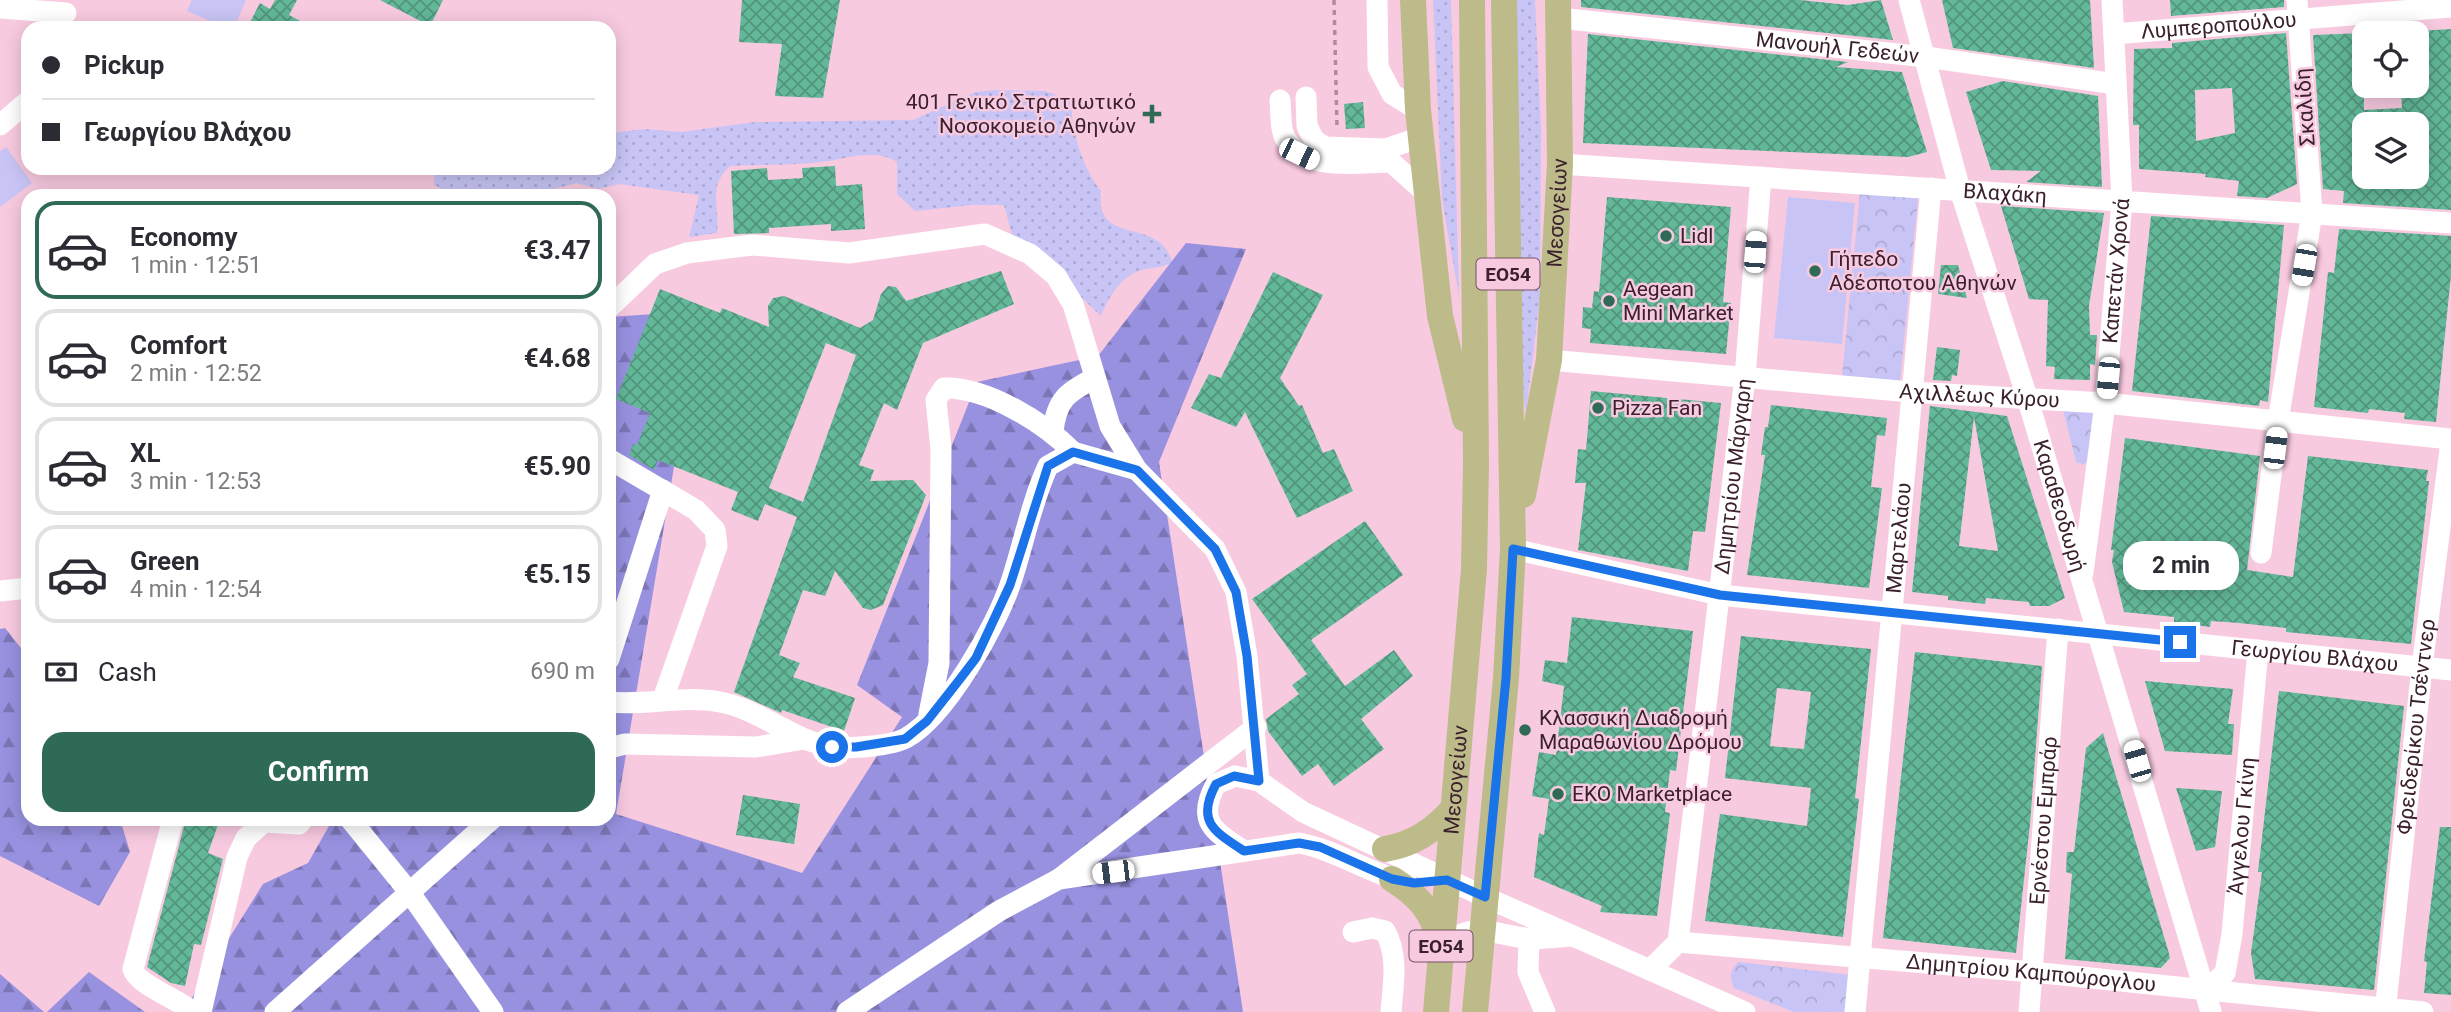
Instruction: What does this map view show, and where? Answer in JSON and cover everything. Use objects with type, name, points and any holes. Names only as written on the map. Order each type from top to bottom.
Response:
[{"type":"main road","name":"Μεσογείων","points":[[1413,0],[1418,110],[1440,316],[1476,465]]},
{"type":"main road","name":"Μεσογείων","points":[[1436,1012],[1474,569],[1476,465],[1472,0]]},
{"type":"main road","name":"Μεσογείων","points":[[1475,1012],[1506,678],[1513,549],[1504,0]]},
{"type":"main road","name":"Μεσογείων","points":[[1513,549],[1549,360],[1560,164],[1559,9]]},
{"type":"main road","points":[[1385,849],[1415,841],[1436,827],[1453,809]]},
{"type":"main road","points":[[1392,879],[1414,893],[1429,911],[1441,953]]},
{"type":"street","points":[[1377,0],[1378,67],[1392,94],[1418,110]]},
{"type":"street","name":"Καραθεοδωρή","points":[[1909,0],[1960,190],[2027,397],[2211,1012]]},
{"type":"street","name":"Καπετάν Χρονά","points":[[2082,580],[2105,403],[2122,201],[2112,0]]},
{"type":"street","name":"Λυμπεροπούλου","points":[[2114,34],[2298,10],[2451,7]]},
{"type":"street","points":[[0,8],[66,14]]},
{"type":"street","name":"Μανουήλ Γεδεών","points":[[1559,9],[2116,84]]},
{"type":"street","name":"Σκαλίδη","points":[[2298,10],[2312,213]]},
{"type":"street","points":[[1307,97],[1307,126],[1314,140],[1325,147],[1386,149],[1421,137]]},
{"type":"street","points":[[1280,100],[1284,136],[1299,154],[1315,162],[1391,162],[1427,194]]},
{"type":"street","points":[[0,125],[21,107]]},
{"type":"street","name":"Βλαχάκη","points":[[1560,164],[2451,222]]},
{"type":"street","name":"Δημητρίου Μάργαρη","points":[[1678,942],[1745,377],[1761,177]]},
{"type":"street","name":"Μαρτελάου","points":[[1854,1012],[1862,958],[1931,188]]},
{"type":"street","points":[[2261,553],[2278,421],[2312,213]]},
{"type":"street","points":[[616,301],[655,264],[687,253],[752,245],[849,253],[985,234],[1030,254],[1056,276],[1073,304],[1110,426],[1137,470],[1215,549],[1236,592],[1256,727],[1259,781]]},
{"type":"street","name":"Αχιλλέως Κύρου","points":[[1549,360],[1911,392],[2105,403],[2451,441]]},
{"type":"street","points":[[1053,432],[1055,411],[1071,390],[1095,378]]},
{"type":"street","points":[[927,721],[939,663],[941,449],[936,400],[944,387],[961,387],[1017,411],[1053,432],[1073,452],[1137,470]]},
{"type":"street","name":"Φρειδερίκου Τσέντνερ","points":[[2385,1010],[2421,667],[2451,441]]},
{"type":"street","points":[[616,702],[663,699],[721,702],[777,724],[804,739],[832,747],[856,747],[905,739],[927,721],[976,658],[1010,585],[1048,466],[1073,452]]},
{"type":"street","points":[[616,463],[696,510],[715,530],[717,547],[663,699]]},
{"type":"street","points":[[616,637],[663,491]]},
{"type":"street","name":"Γεωργίου Βλάχου","points":[[1513,549],[1720,595],[2451,670]]},
{"type":"street","points":[[0,591],[21,589]]},
{"type":"street","name":"Ερνέστου Εμπράρ","points":[[2029,1012],[2058,629]]},
{"type":"street","name":"Άγγελου Γκίνη","points":[[2205,991],[2225,973],[2232,934],[2258,650]]},
{"type":"street","points":[[847,1012],[999,911],[1059,879],[1256,727]]},
{"type":"street","points":[[616,746],[625,744],[756,747],[804,739]]},
{"type":"street","points":[[1244,851],[1225,839],[1209,822],[1205,804],[1216,784],[1234,776],[1259,781],[1303,812],[1447,880],[1745,1012]]},
{"type":"street","points":[[171,826],[133,969],[138,979],[193,1012]]},
{"type":"street","points":[[201,1012],[237,858],[246,838],[260,826]]},
{"type":"street","points":[[356,826],[410,893],[493,1012]]},
{"type":"street","points":[[275,1012],[484,826]]},
{"type":"street","points":[[1059,879],[1299,843],[1320,847],[1392,879],[1414,883],[1447,880]]},
{"type":"street","points":[[1353,932],[1372,928],[1385,932],[1391,942],[1395,967],[1391,1012]]},
{"type":"street","points":[[1441,953],[1450,940],[1465,931],[1482,929],[1529,939],[1572,936]]},
{"type":"street","points":[[1529,939],[1528,972],[1545,1012]]},
{"type":"street","points":[[1650,970],[1678,942]]},
{"type":"street","name":"Δημητρίου Καμπούρογλου","points":[[1678,942],[2032,972],[2423,1012]]},
{"type":"path","points":[[1334,0],[1337,147]]},
{"type":"green space","points":[[192,0],[246,0],[237,21],[210,21],[187,11]]},
{"type":"green space","points":[[1433,0],[1451,0],[1459,296],[1442,199]]},
{"type":"green space","points":[[1512,0],[1535,0],[1541,129],[1540,297],[1526,413],[1518,371]]},
{"type":"green space","points":[[1045,91],[1072,100],[1073,124],[1079,148],[1101,191],[1102,208],[1107,220],[1155,239],[1165,248],[1172,262],[1130,275],[1113,293],[1101,316],[1067,284],[1017,253],[1004,205],[972,205],[915,211],[897,194],[897,162],[872,155],[804,164],[730,166],[719,181],[717,189],[717,233],[689,237],[699,195],[619,184],[598,189],[577,183],[554,189],[442,189],[434,185],[435,175],[616,175],[616,132],[645,129],[681,132],[755,122],[913,120],[975,92]]},
{"type":"green space","points":[[6,147],[21,168],[21,175],[26,175],[32,183],[0,207],[0,151]]},
{"type":"green space","points":[[1860,192],[1918,198],[1900,382],[1842,376]]},
{"type":"green space","name":"Γήπεδο Αδέσποτου Αθηνών","points":[[1788,197],[1855,203],[1842,344],[1774,338]]},
{"type":"green space","points":[[1186,243],[1246,249],[1159,462],[1243,1012],[183,1012],[263,884],[308,863],[329,826],[616,826],[616,814],[802,873],[902,717],[857,685],[977,382],[1098,356]]},
{"type":"green space","points":[[700,311],[616,814],[616,317]]},
{"type":"green space","points":[[2063,410],[2097,413],[2088,461],[2083,465],[2076,462]]},
{"type":"green space","points":[[5,628],[21,648],[21,826],[122,826],[130,852],[99,906],[0,856],[0,629]]},
{"type":"green space","points":[[1738,962],[1851,975],[1846,1012],[1794,1012],[1734,988],[1731,974]]},
{"type":"green space","points":[[89,972],[145,1012],[47,1012]]},
{"type":"green space","points":[[0,974],[44,1012],[0,1012]]},
{"type":"building","points":[[275,0],[297,0],[289,15],[300,21],[251,21],[260,3],[270,9]]},
{"type":"building","points":[[380,0],[443,0],[432,21],[420,21]]},
{"type":"building","points":[[742,0],[840,0],[823,98],[775,96],[782,44],[739,42]]},
{"type":"building","points":[[1581,0],[1800,0],[1848,5],[1881,0],[1893,40],[1581,7]]},
{"type":"building","points":[[1942,0],[2090,0],[2094,68],[1953,48]]},
{"type":"building","points":[[2170,0],[2284,0],[2284,7],[2171,16]]},
{"type":"building","points":[[2451,29],[2451,210],[2343,203],[2344,191],[2323,189],[2313,35],[2352,33],[2352,98],[2364,98],[2364,110],[2402,108],[2401,98],[2429,98],[2429,30]]},
{"type":"building","points":[[2286,33],[2297,184],[2267,198],[2237,196],[2239,181],[2205,177],[2206,174],[2139,169],[2139,125],[2133,125],[2134,49],[2172,48],[2172,43]],"holes":[[[2232,88],[2235,133],[2196,141],[2195,90]]]},
{"type":"building","points":[[1588,34],[1848,62],[1836,67],[1902,72],[1927,152],[1908,157],[1583,143]]},
{"type":"building","points":[[2003,81],[2098,96],[2102,187],[2026,182],[2041,171],[1991,170],[1966,92]]},
{"type":"building","points":[[1363,102],[1365,128],[1346,129],[1344,104]]},
{"type":"building","points":[[835,166],[836,186],[862,184],[865,229],[831,231],[831,224],[769,228],[769,233],[734,234],[731,171],[767,168],[768,180],[803,178],[802,168]]},
{"type":"building","points":[[1607,197],[1731,207],[1723,302],[1731,303],[1726,354],[1590,343],[1591,329],[1582,328],[1583,307],[1592,308],[1594,291],[1599,292]]},
{"type":"building","points":[[2001,206],[2104,213],[2089,305],[2090,335],[2097,335],[2095,365],[2090,364],[2090,380],[2054,379],[2055,367],[2046,366],[2048,300],[2029,299]]},
{"type":"building","points":[[2151,216],[2284,225],[2268,402],[2260,400],[2259,406],[2132,391]]},
{"type":"building","points":[[2339,229],[2451,236],[2451,275],[2436,422],[2404,419],[2405,413],[2369,409],[2368,413],[2314,407],[2328,272],[2334,273]]},
{"type":"building","points":[[1941,265],[1958,265],[1967,298],[1938,294]]},
{"type":"building","points":[[1001,271],[1014,304],[923,343],[897,410],[884,403],[859,465],[874,470],[870,481],[913,480],[926,495],[883,605],[871,610],[863,608],[835,571],[825,596],[803,590],[779,655],[800,663],[793,677],[855,698],[844,731],[782,710],[781,713],[734,692],[797,517],[765,504],[758,521],[731,510],[738,492],[658,460],[654,470],[629,455],[633,444],[637,445],[650,413],[616,399],[660,289],[720,313],[722,308],[769,327],[768,306],[773,298],[784,296],[860,328],[873,320],[881,294],[888,286],[896,287],[906,301]],"holes":[[[826,343],[856,355],[803,502],[769,488]]]},
{"type":"building","points":[[1273,272],[1323,295],[1280,378],[1299,406],[1302,405],[1323,453],[1334,449],[1353,491],[1297,518],[1245,412],[1236,427],[1191,408],[1209,374],[1221,378]]},
{"type":"building","points":[[1937,347],[1960,350],[1957,376],[1952,375],[1951,381],[1933,380]]},
{"type":"building","points":[[1591,391],[1721,403],[1705,532],[1693,531],[1688,571],[1578,550],[1586,483],[1575,483],[1578,449],[1586,450]]},
{"type":"building","points":[[1771,405],[1887,418],[1885,436],[1877,435],[1871,487],[1882,488],[1869,588],[1747,575],[1765,455],[1761,455]]},
{"type":"building","points":[[1930,406],[2007,416],[2065,598],[2049,606],[2030,606],[2029,602],[1986,598],[1985,604],[1912,592]],"holes":[[[1974,417],[1998,551],[1959,546]]]},
{"type":"building","points":[[2125,438],[2260,456],[2247,570],[2293,577],[2308,456],[2428,470],[2411,644],[2286,632],[2286,628],[2239,623],[2211,621],[2210,627],[2174,622],[2174,617],[2124,612],[2112,562],[2114,550],[2111,550]]},
{"type":"building","points":[[1365,521],[1403,575],[1311,640],[1345,686],[1394,650],[1413,676],[1361,719],[1384,749],[1334,786],[1318,764],[1302,776],[1268,731],[1266,719],[1299,694],[1292,685],[1307,674],[1252,599]]},
{"type":"building","points":[[1572,617],[1693,631],[1676,771],[1670,770],[1665,812],[1670,813],[1657,916],[1600,912],[1602,906],[1534,877],[1539,833],[1544,835],[1549,799],[1532,796],[1539,752],[1556,755],[1564,686],[1542,681],[1545,660],[1567,663]]},
{"type":"building","points":[[1741,636],[1871,649],[1855,798],[1859,799],[1843,937],[1705,921],[1720,814],[1807,826],[1811,788],[1725,778]],"holes":[[[1777,688],[1811,692],[1804,749],[1770,746]]]},
{"type":"building","points":[[1915,652],[2042,666],[2030,824],[2016,953],[1883,938]]},
{"type":"building","points":[[2145,681],[2233,689],[2228,724],[2234,724],[2232,755],[2165,751]]},
{"type":"building","points":[[2279,691],[2404,706],[2374,990],[2255,979],[2251,953],[2262,872],[2258,872]]},
{"type":"building","points":[[2103,733],[2170,958],[2161,968],[2065,959],[2072,874],[2066,872],[2067,852],[2074,852],[2086,748]]},
{"type":"building","points":[[2176,788],[2222,791],[2215,847],[2196,851]]},
{"type":"building","points":[[743,795],[800,804],[794,844],[736,835]]},
{"type":"building","points":[[184,826],[218,826],[208,853],[223,859],[201,945],[194,944],[185,986],[171,983],[147,967]]},
{"type":"building","points":[[2440,827],[2451,827],[2451,995],[2424,993],[2427,962],[2424,961]]},
{"type":"place","name":"401 Γενικό Στρατιωτικό Νοσοκομείο Αθηνών","points":[[1152,114]]},
{"type":"place","name":"Lidl","points":[[1666,236]]},
{"type":"place","name":"Γήπεδο Αδέσποτου Αθηνών","points":[[1815,271]]},
{"type":"place","name":"Aegean Mini Market","points":[[1609,301]]},
{"type":"place","name":"Pizza Fan","points":[[1598,408]]},
{"type":"place","name":"Κλασσική Διαδρομή Μαραθωνίου Δρόμου","points":[[1525,730]]},
{"type":"place","name":"EKO Marketplace","points":[[1558,794]]},
{"type":"route","points":[[832,747],[856,747],[905,739],[927,721],[976,658],[1010,585],[1039,486],[1048,466],[1073,452],[1137,470],[1215,549],[1236,592],[1256,727],[1259,781],[1234,776],[1216,784],[1205,804],[1209,822],[1225,839],[1244,851],[1299,843],[1320,847],[1392,879],[1414,883],[1447,880],[1485,897],[1506,678],[1513,549],[1720,595],[2180,642]]}]
